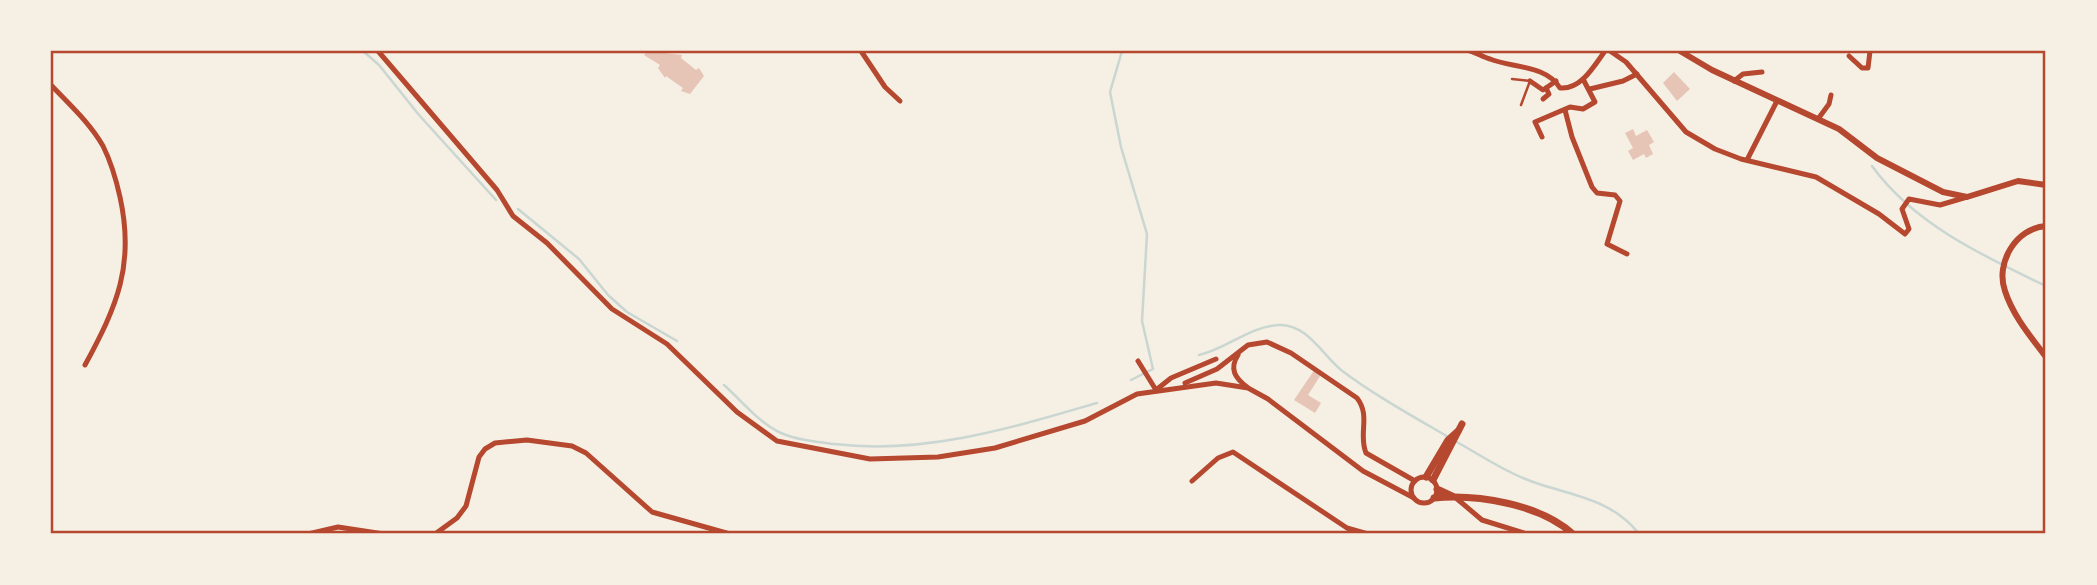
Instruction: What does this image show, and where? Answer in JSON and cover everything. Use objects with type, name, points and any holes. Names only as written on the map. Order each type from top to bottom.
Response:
[{"type":"main road","points":[[1430,479],[1448,440],[1460,427]]},
{"type":"main road","points":[[1437,489],[1453,496]]},
{"type":"main road","points":[[1434,498],[1478,498],[1542,514],[1573,534]]},
{"type":"street","points":[[378,51],[497,190],[513,216],[547,243],[612,309],[667,344],[737,412],[777,441],[870,459],[938,457],[995,448],[1086,421],[1138,394],[1216,383],[1248,388]]},
{"type":"street","points":[[861,51],[886,87],[900,101]]},
{"type":"street","points":[[1470,51],[1541,73],[1556,81],[1560,88],[1567,89],[1583,79],[1608,51],[1637,74],[1686,132],[1715,149],[1746,160],[1816,177],[1879,214],[1900,233],[1905,234],[1909,229],[1902,209],[1909,199],[1940,205],[2018,181],[2046,185]]},
{"type":"street","points":[[1680,51],[1734,81],[1839,129],[1877,158],[1915,180],[1943,192],[1967,197]]},
{"type":"street","points":[[1849,56],[1862,68],[1868,68],[1870,51]]},
{"type":"street","points":[[1734,81],[1743,74],[1762,72]]},
{"type":"street","points":[[1590,89],[1623,81],[1637,74]]},
{"type":"street","points":[[1542,137],[1535,122],[1570,107],[1583,109],[1595,102],[1583,79]]},
{"type":"street","points":[[1530,81],[1543,90],[1556,81]]},
{"type":"street","points":[[51,85],[102,145],[111,166],[123,212],[127,258],[124,272],[85,365]]},
{"type":"street","points":[[1543,99],[1549,94],[1546,88]]},
{"type":"street","points":[[1818,119],[1829,104],[1831,95]]},
{"type":"street","points":[[1746,160],[1777,101]]},
{"type":"street","points":[[1565,110],[1572,137],[1592,187],[1597,193],[1615,195],[1620,201],[1606,244],[1628,254]]},
{"type":"street","points":[[2046,226],[2027,231],[2015,241],[2006,254],[2004,289],[2025,331],[2046,357]]},
{"type":"street","points":[[1172,389],[1217,369],[1242,349],[1255,343],[1274,343],[1351,393],[1364,411],[1363,446],[1366,453],[1415,481],[1430,479],[1437,489],[1434,498],[1424,503],[1363,471],[1268,399],[1248,388],[1238,380],[1233,367],[1242,349]]},
{"type":"street","points":[[1156,390],[1171,378],[1216,359]]},
{"type":"street","points":[[1138,361],[1156,390]]},
{"type":"street","points":[[435,534],[466,506],[479,457],[485,449],[495,443],[527,440],[572,446],[586,453],[652,512],[730,534]]},
{"type":"street","points":[[1192,481],[1218,458],[1233,452],[1348,528],[1368,534]]},
{"type":"street","points":[[1414,498],[1412,487],[1415,481]]},
{"type":"street","points":[[1453,496],[1482,520],[1527,534]]},
{"type":"street","points":[[308,534],[338,527],[384,534]]},
{"type":"lane","points":[[1512,79],[1530,81],[1521,105]]},
{"type":"building","points":[[647,51],[682,55],[681,58],[696,70],[699,68],[704,76],[690,94],[681,91],[683,88],[666,76],[665,78],[658,68],[660,65],[644,55]]},
{"type":"building","points":[[1674,72],[1690,89],[1677,101],[1663,83]]},
{"type":"building","points":[[1633,129],[1636,136],[1647,130],[1654,142],[1649,145],[1653,154],[1646,158],[1644,154],[1633,160],[1628,151],[1633,148],[1625,133]]},
{"type":"building","points":[[1315,369],[1322,373],[1308,395],[1321,403],[1315,413],[1294,400]]},
{"type":"waterway","points":[[363,51],[379,65],[419,115],[496,200]]},
{"type":"waterway","points":[[1122,51],[1110,92],[1121,147],[1147,234],[1142,321],[1153,369],[1131,380]]},
{"type":"waterway","points":[[1872,166],[1889,187],[1929,222],[1974,250],[2046,286]]},
{"type":"waterway","points":[[518,209],[579,259],[608,295],[627,312],[677,341]]},
{"type":"waterway","points":[[1199,355],[1257,330],[1278,325],[1288,326],[1305,334],[1341,370],[1354,379],[1450,438]]},
{"type":"waterway","points":[[724,385],[758,418],[781,433],[834,444],[868,446],[901,446],[967,437],[1097,403]]},
{"type":"waterway","points":[[1455,441],[1517,476],[1606,507],[1618,514],[1639,534]]}]
